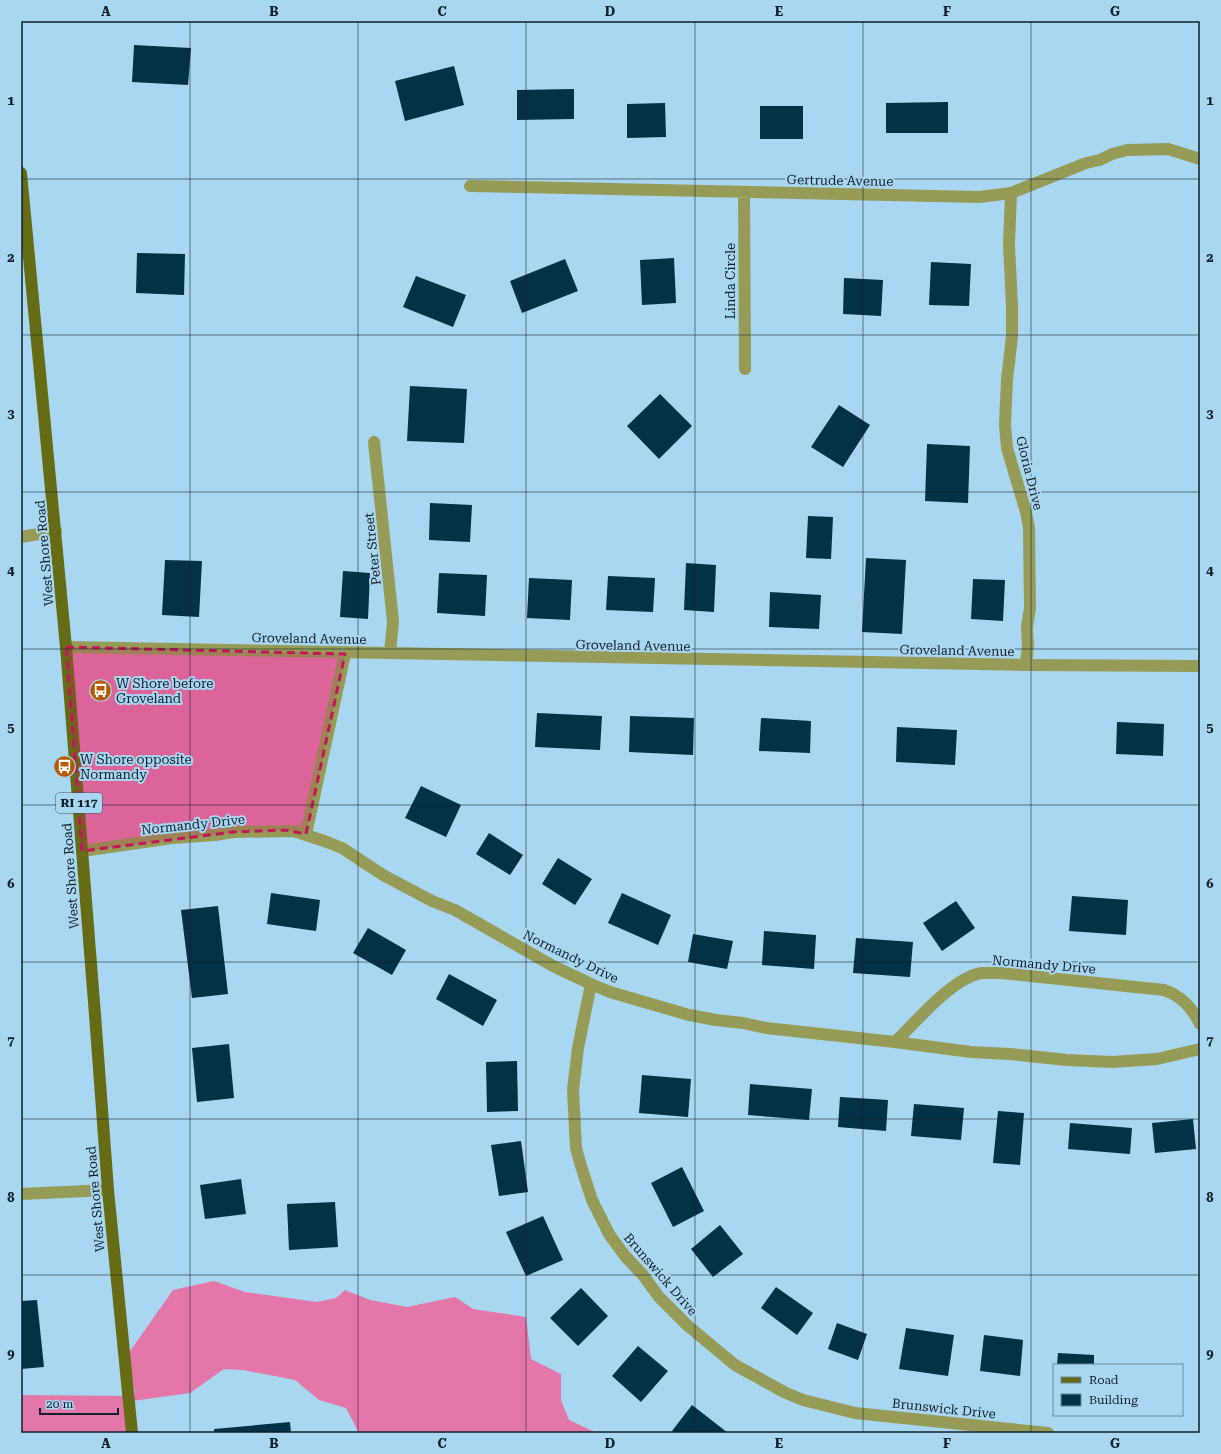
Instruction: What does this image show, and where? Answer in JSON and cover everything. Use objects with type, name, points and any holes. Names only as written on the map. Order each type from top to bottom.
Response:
[{"type":"main road","name":"West Shore Road","points":[[21,173],[56,531],[108,1190],[132,1433]]},
{"type":"street","name":"Gertrude Avenue","points":[[470,186],[979,197],[1011,193],[1086,163],[1100,160],[1112,154],[1127,150],[1168,149],[1200,159]]},
{"type":"street","name":"Linda Circle","points":[[744,192],[745,369]]},
{"type":"street","name":"Gloria Drive","points":[[1011,193],[1009,245],[1012,336],[1006,380],[1005,425],[1007,448],[1026,512],[1029,528],[1030,608],[1027,628],[1028,645],[1026,665]]},
{"type":"street","name":"Peter Street","points":[[374,442],[393,621],[390,653]]},
{"type":"street","points":[[21,537],[56,531]]},
{"type":"street","name":"Groveland Avenue","points":[[66,647],[345,654],[390,653],[839,663],[1200,666]]},
{"type":"street","points":[[306,834],[345,654]]},
{"type":"street","name":"Normandy Drive","points":[[82,851],[172,838],[215,835],[233,832],[294,831],[342,848],[383,875],[455,910],[553,966],[591,984],[631,999],[689,1015],[766,1028],[971,1052],[1010,1054],[1067,1060],[1112,1062],[1157,1059],[1200,1049]]},
{"type":"street","name":"Normandy Drive","points":[[895,1042],[927,1010],[960,981],[983,973],[1001,973],[1164,990],[1174,993],[1184,1000],[1200,1024]]},
{"type":"street","name":"Brunswick Drive","points":[[591,984],[578,1048],[573,1090],[576,1148],[581,1166],[592,1200],[609,1234],[659,1297],[687,1325],[735,1365],[786,1393],[803,1400],[855,1413],[1048,1433]]},
{"type":"street","points":[[21,1194],[108,1190]]},
{"type":"highlighted area","points":[[66,647],[345,654],[306,834],[284,830],[233,832],[82,851]]},
{"type":"shaded area","points":[[69,652],[348,658],[308,832],[238,832],[89,851],[84,841]]},
{"type":"shaded area","points":[[214,1281],[245,1292],[317,1302],[336,1298],[345,1290],[370,1300],[407,1307],[455,1297],[473,1309],[526,1317],[531,1359],[561,1374],[561,1400],[569,1420],[597,1433],[359,1433],[346,1408],[319,1400],[295,1380],[243,1370],[224,1369],[190,1393],[132,1401],[136,1433],[21,1433],[21,1395],[131,1396],[131,1393],[135,1393],[128,1354],[173,1290]]},
{"type":"building","points":[[134,45],[191,48],[188,85],[132,82]]},
{"type":"building","points":[[454,66],[464,105],[405,121],[395,81]]},
{"type":"building","points":[[574,89],[574,119],[517,120],[517,90]]},
{"type":"building","points":[[948,102],[948,133],[886,133],[886,103]]},
{"type":"building","points":[[665,103],[666,137],[627,138],[627,104]]},
{"type":"building","points":[[760,106],[803,106],[803,139],[760,139]]},
{"type":"building","points":[[137,253],[185,254],[184,295],[136,293]]},
{"type":"building","points":[[674,258],[676,303],[642,305],[640,260]]},
{"type":"building","points":[[565,259],[578,291],[522,313],[510,281]]},
{"type":"building","points":[[931,262],[971,264],[969,306],[929,305]]},
{"type":"building","points":[[416,276],[466,295],[453,327],[403,307]]},
{"type":"building","points":[[844,278],[883,280],[881,316],[843,314]]},
{"type":"building","points":[[410,386],[467,389],[464,443],[407,441]]},
{"type":"building","points":[[660,394],[692,426],[659,459],[627,426]]},
{"type":"building","points":[[839,405],[870,425],[843,467],[811,447]]},
{"type":"building","points":[[927,444],[970,446],[968,503],[925,501]]},
{"type":"building","points":[[430,503],[472,505],[470,542],[429,540]]},
{"type":"building","points":[[808,516],[833,517],[831,559],[806,558]]},
{"type":"building","points":[[866,558],[906,560],[902,634],[862,632]]},
{"type":"building","points":[[165,560],[202,561],[199,617],[162,615]]},
{"type":"building","points":[[686,563],[716,565],[714,612],[684,610]]},
{"type":"building","points":[[343,571],[370,573],[368,619],[340,617]]},
{"type":"building","points":[[439,573],[487,575],[485,616],[437,613]]},
{"type":"building","points":[[608,576],[655,578],[653,612],[606,610]]},
{"type":"building","points":[[529,578],[572,580],[570,620],[527,618]]},
{"type":"building","points":[[973,579],[1005,580],[1003,621],[971,619]]},
{"type":"building","points":[[770,592],[821,595],[819,629],[769,627]]},
{"type":"building","points":[[537,713],[602,716],[600,750],[535,747]]},
{"type":"building","points":[[630,716],[694,718],[693,755],[629,752]]},
{"type":"building","points":[[761,718],[811,721],[810,753],[759,751]]},
{"type":"building","points":[[1117,722],[1164,724],[1163,756],[1116,754]]},
{"type":"building","points":[[897,727],[957,730],[955,765],[896,762]]},
{"type":"building","points":[[421,786],[461,805],[446,837],[405,818]]},
{"type":"building","points":[[489,833],[523,855],[510,875],[476,854]]},
{"type":"building","points":[[558,858],[592,879],[575,905],[542,884]]},
{"type":"building","points":[[271,893],[320,900],[316,931],[267,924]]},
{"type":"building","points":[[622,893],[671,915],[658,945],[608,923]]},
{"type":"building","points":[[1072,896],[1128,900],[1126,935],[1069,931]]},
{"type":"building","points":[[956,901],[975,928],[942,951],[923,923]]},
{"type":"building","points":[[218,906],[228,994],[192,998],[181,910]]},
{"type":"building","points":[[368,928],[406,950],[392,975],[353,953]]},
{"type":"building","points":[[764,931],[816,935],[814,969],[762,965]]},
{"type":"building","points":[[693,934],[733,941],[727,969],[688,962]]},
{"type":"building","points":[[856,938],[913,942],[910,977],[853,973]]},
{"type":"building","points":[[449,974],[497,1000],[483,1026],[436,999]]},
{"type":"building","points":[[229,1044],[234,1098],[197,1102],[192,1048]]},
{"type":"building","points":[[517,1061],[518,1111],[487,1112],[486,1062]]},
{"type":"building","points":[[642,1075],[691,1079],[688,1117],[639,1113]]},
{"type":"building","points":[[750,1084],[812,1089],[809,1120],[748,1115]]},
{"type":"building","points":[[840,1097],[888,1100],[886,1131],[838,1127]]},
{"type":"building","points":[[914,1104],[964,1108],[961,1140],[911,1136]]},
{"type":"building","points":[[998,1111],[1024,1113],[1020,1165],[993,1163]]},
{"type":"building","points":[[1193,1119],[1196,1149],[1155,1153],[1152,1123]]},
{"type":"building","points":[[1070,1123],[1132,1128],[1130,1154],[1068,1149]]},
{"type":"building","points":[[521,1141],[528,1192],[499,1196],[491,1145]]},
{"type":"building","points":[[682,1167],[704,1211],[673,1227],[651,1183]]},
{"type":"building","points":[[241,1179],[246,1214],[205,1219],[200,1185]]},
{"type":"building","points":[[335,1202],[338,1247],[289,1250],[287,1204]]},
{"type":"building","points":[[543,1216],[563,1260],[526,1276],[506,1232]]},
{"type":"building","points":[[720,1225],[743,1254],[713,1277],[691,1249]]},
{"type":"building","points":[[776,1287],[813,1313],[797,1335],[761,1308]]},
{"type":"building","points":[[581,1288],[608,1316],[578,1346],[550,1318]]},
{"type":"building","points":[[37,1300],[44,1367],[21,1369],[21,1301]]},
{"type":"building","points":[[837,1323],[867,1334],[858,1360],[828,1349]]},
{"type":"building","points":[[906,1328],[954,1335],[948,1376],[899,1369]]},
{"type":"building","points":[[984,1335],[1023,1340],[1020,1376],[980,1371]]},
{"type":"building","points":[[638,1346],[668,1371],[641,1402],[612,1376]]},
{"type":"building","points":[[1058,1353],[1094,1355],[1094,1364],[1057,1364]]},
{"type":"building","points":[[692,1405],[728,1433],[676,1433],[672,1431]]},
{"type":"building","points":[[290,1422],[291,1433],[214,1433],[214,1429]]},
{"type":"place","name":"W Shore before Groveland","points":[[100,690]]},
{"type":"place","name":"W Shore opposite Normandy","points":[[64,766]]}]
